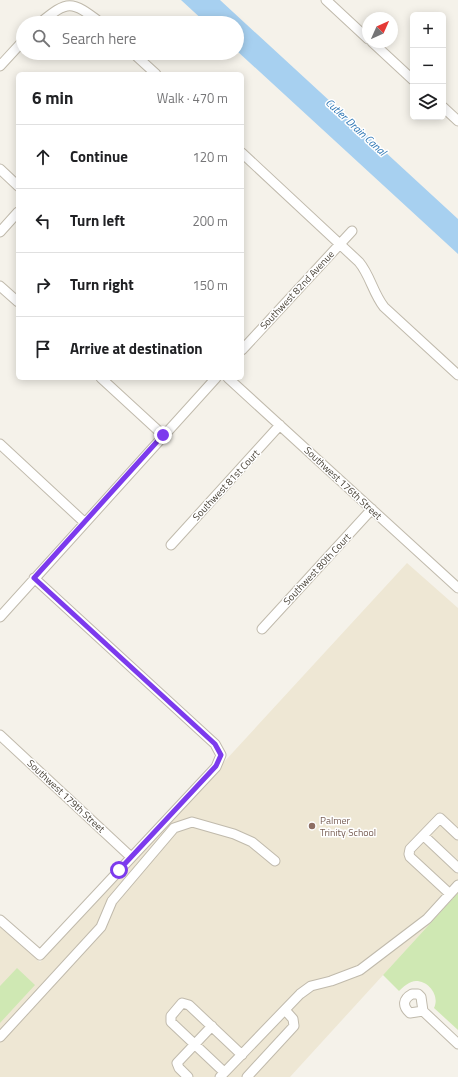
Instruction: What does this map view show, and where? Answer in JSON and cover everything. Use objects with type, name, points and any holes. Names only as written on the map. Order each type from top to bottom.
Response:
[{"type":"street","points":[[326,0],[362,33]]},
{"type":"street","points":[[47,16],[58,5],[69,1],[79,4],[93,16]]},
{"type":"street","points":[[378,48],[410,77]]},
{"type":"street","points":[[0,66],[16,49]]},
{"type":"street","points":[[140,60],[151,72]]},
{"type":"street","points":[[446,110],[458,121]]},
{"type":"street","points":[[244,158],[340,244],[364,268],[376,295],[384,307],[458,375]]},
{"type":"street","points":[[0,169],[16,184]]},
{"type":"street","points":[[0,232],[16,214]]},
{"type":"street","name":"Southwest 82nd Avenue","points":[[244,348],[352,231]]},
{"type":"street","points":[[0,286],[16,300]]},
{"type":"street","points":[[103,380],[163,435]]},
{"type":"street","points":[[1,613],[214,380]]},
{"type":"street","name":"Southwest 176th Street","points":[[230,380],[458,588]]},
{"type":"street","name":"Southwest 81st Court","points":[[171,545],[280,425]]},
{"type":"street","points":[[0,444],[84,522]]},
{"type":"street","name":"Southwest 80th Court","points":[[262,629],[372,509]]},
{"type":"street","points":[[0,920],[40,955],[216,766],[221,755],[215,744],[34,578]]},
{"type":"street","name":"Southwest 179th Street","points":[[0,735],[131,857]]},
{"type":"street","points":[[450,894],[410,857],[409,854],[410,849],[440,818],[458,835]]},
{"type":"street","points":[[0,1037],[101,927],[112,901],[174,828],[192,822],[234,834],[252,842],[275,861]]},
{"type":"street","points":[[424,836],[458,868]]},
{"type":"street","points":[[242,1055],[189,1004],[182,1003],[170,1016],[170,1019],[194,1043],[222,1075],[242,1055],[300,994],[311,986],[360,970],[427,920],[458,885]]},
{"type":"street","points":[[247,1077],[294,1026],[293,1019],[285,1010]]},
{"type":"street","points":[[423,1011],[458,1044]]},
{"type":"street","points":[[188,1077],[179,1068],[177,1063],[194,1043],[212,1026]]},
{"type":"shaded area","name":"Palmer Trinity School","points":[[407,563],[458,608],[458,893],[290,1077],[0,1077],[0,927],[40,962]]},
{"type":"green space","points":[[458,893],[458,1030],[434,1008],[436,999],[429,986],[421,982],[414,981],[407,984],[399,991],[383,975]]},
{"type":"green space","points":[[17,968],[35,985],[0,1023],[0,986]]},
{"type":"water","points":[[181,0],[220,0],[237,16],[198,16]]},
{"type":"water","name":"Cutler Drain Canal","points":[[244,22],[458,219],[458,254],[244,57]]},
{"type":"place","name":"Palmer Trinity School","points":[[312,826]]},
{"type":"route","points":[[119,870],[216,766],[221,755],[215,744],[34,578],[163,435]]}]
